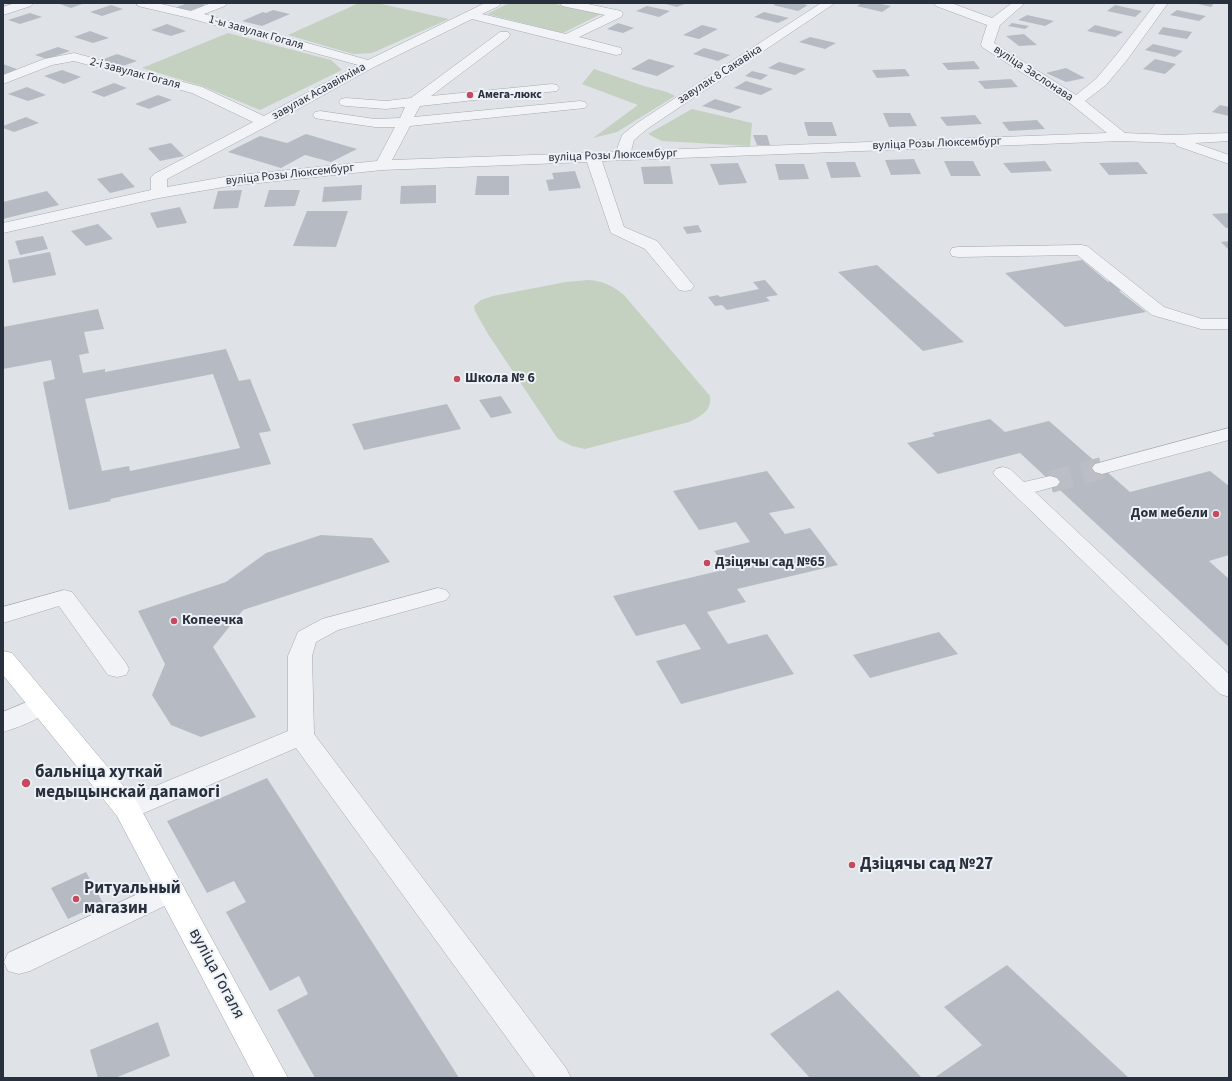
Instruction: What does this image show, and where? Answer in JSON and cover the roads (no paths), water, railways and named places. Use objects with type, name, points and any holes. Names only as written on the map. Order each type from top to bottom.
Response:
[{"type":"main road","name":"вуліца Гогаля","points":[[3,659],[127,809],[272,1078]]},
{"type":"street","points":[[3,11],[27,3]]},
{"type":"street","name":"1-ы завулак Гогаля","points":[[142,3],[192,15],[369,64]]},
{"type":"street","points":[[192,15],[221,3]]},
{"type":"street","name":"завулак Асаавіяхіма","points":[[159,193],[159,176],[264,122],[369,64],[495,3]]},
{"type":"street","points":[[566,3],[617,14],[566,38]]},
{"type":"street","name":"завулак 8 Сакавіка","points":[[623,155],[627,138],[642,126],[829,3]]},
{"type":"street","points":[[940,3],[994,23]]},
{"type":"street","name":"вуліца Заслонава","points":[[1019,3],[994,23],[986,44],[1076,102],[1121,137]]},
{"type":"street","points":[[1076,102],[1101,82],[1122,57],[1162,3]]},
{"type":"street","points":[[470,15],[616,51]]},
{"type":"street","points":[[382,165],[415,102],[504,35]]},
{"type":"street","name":"2-і завулак Гогаля","points":[[3,80],[49,62],[74,57],[197,90],[264,122]]},
{"type":"street","points":[[346,102],[386,105],[552,88]]},
{"type":"street","points":[[320,116],[375,123],[405,122],[580,105]]},
{"type":"street","name":"вуліца Розы Люксембург","points":[[3,228],[159,193],[230,181],[382,165],[1121,137],[1171,139],[1229,137]]},
{"type":"street","points":[[1171,139],[1229,160]]},
{"type":"street","points":[[593,156],[617,230],[651,245],[685,286]]},
{"type":"street","points":[[958,252],[1081,250],[1158,311],[1201,324],[1229,324]]},
{"type":"street","points":[[1102,468],[1229,434]]},
{"type":"street","points":[[1003,473],[1229,688]]},
{"type":"street","points":[[1020,489],[1050,482]]},
{"type":"street","points":[[438,595],[330,624],[306,638],[300,656],[301,736],[555,1078]]},
{"type":"street","points":[[3,615],[64,597],[117,669]]},
{"type":"street","points":[[3,723],[42,705]]},
{"type":"street","points":[[127,809],[301,736]]},
{"type":"street","points":[[19,962],[171,890]]},
{"type":"tunnel","points":[[1050,482],[1102,468]]},
{"type":"place","name":"Амега-люкс","points":[[470,95]]},
{"type":"place","name":"Школа № 6","points":[[457,379]]},
{"type":"place","name":"Дом мебели","points":[[1216,514]]},
{"type":"place","name":"Дзіцячы сад №65","points":[[707,563]]},
{"type":"place","name":"Копеечка","points":[[174,621]]},
{"type":"place","name":"бальніца хуткай медыцынскай дапамогі","points":[[26,783]]},
{"type":"place","name":"Дзіцячы сад №27","points":[[852,865]]},
{"type":"place","name":"Ритуальный магазин","points":[[76,899]]}]
